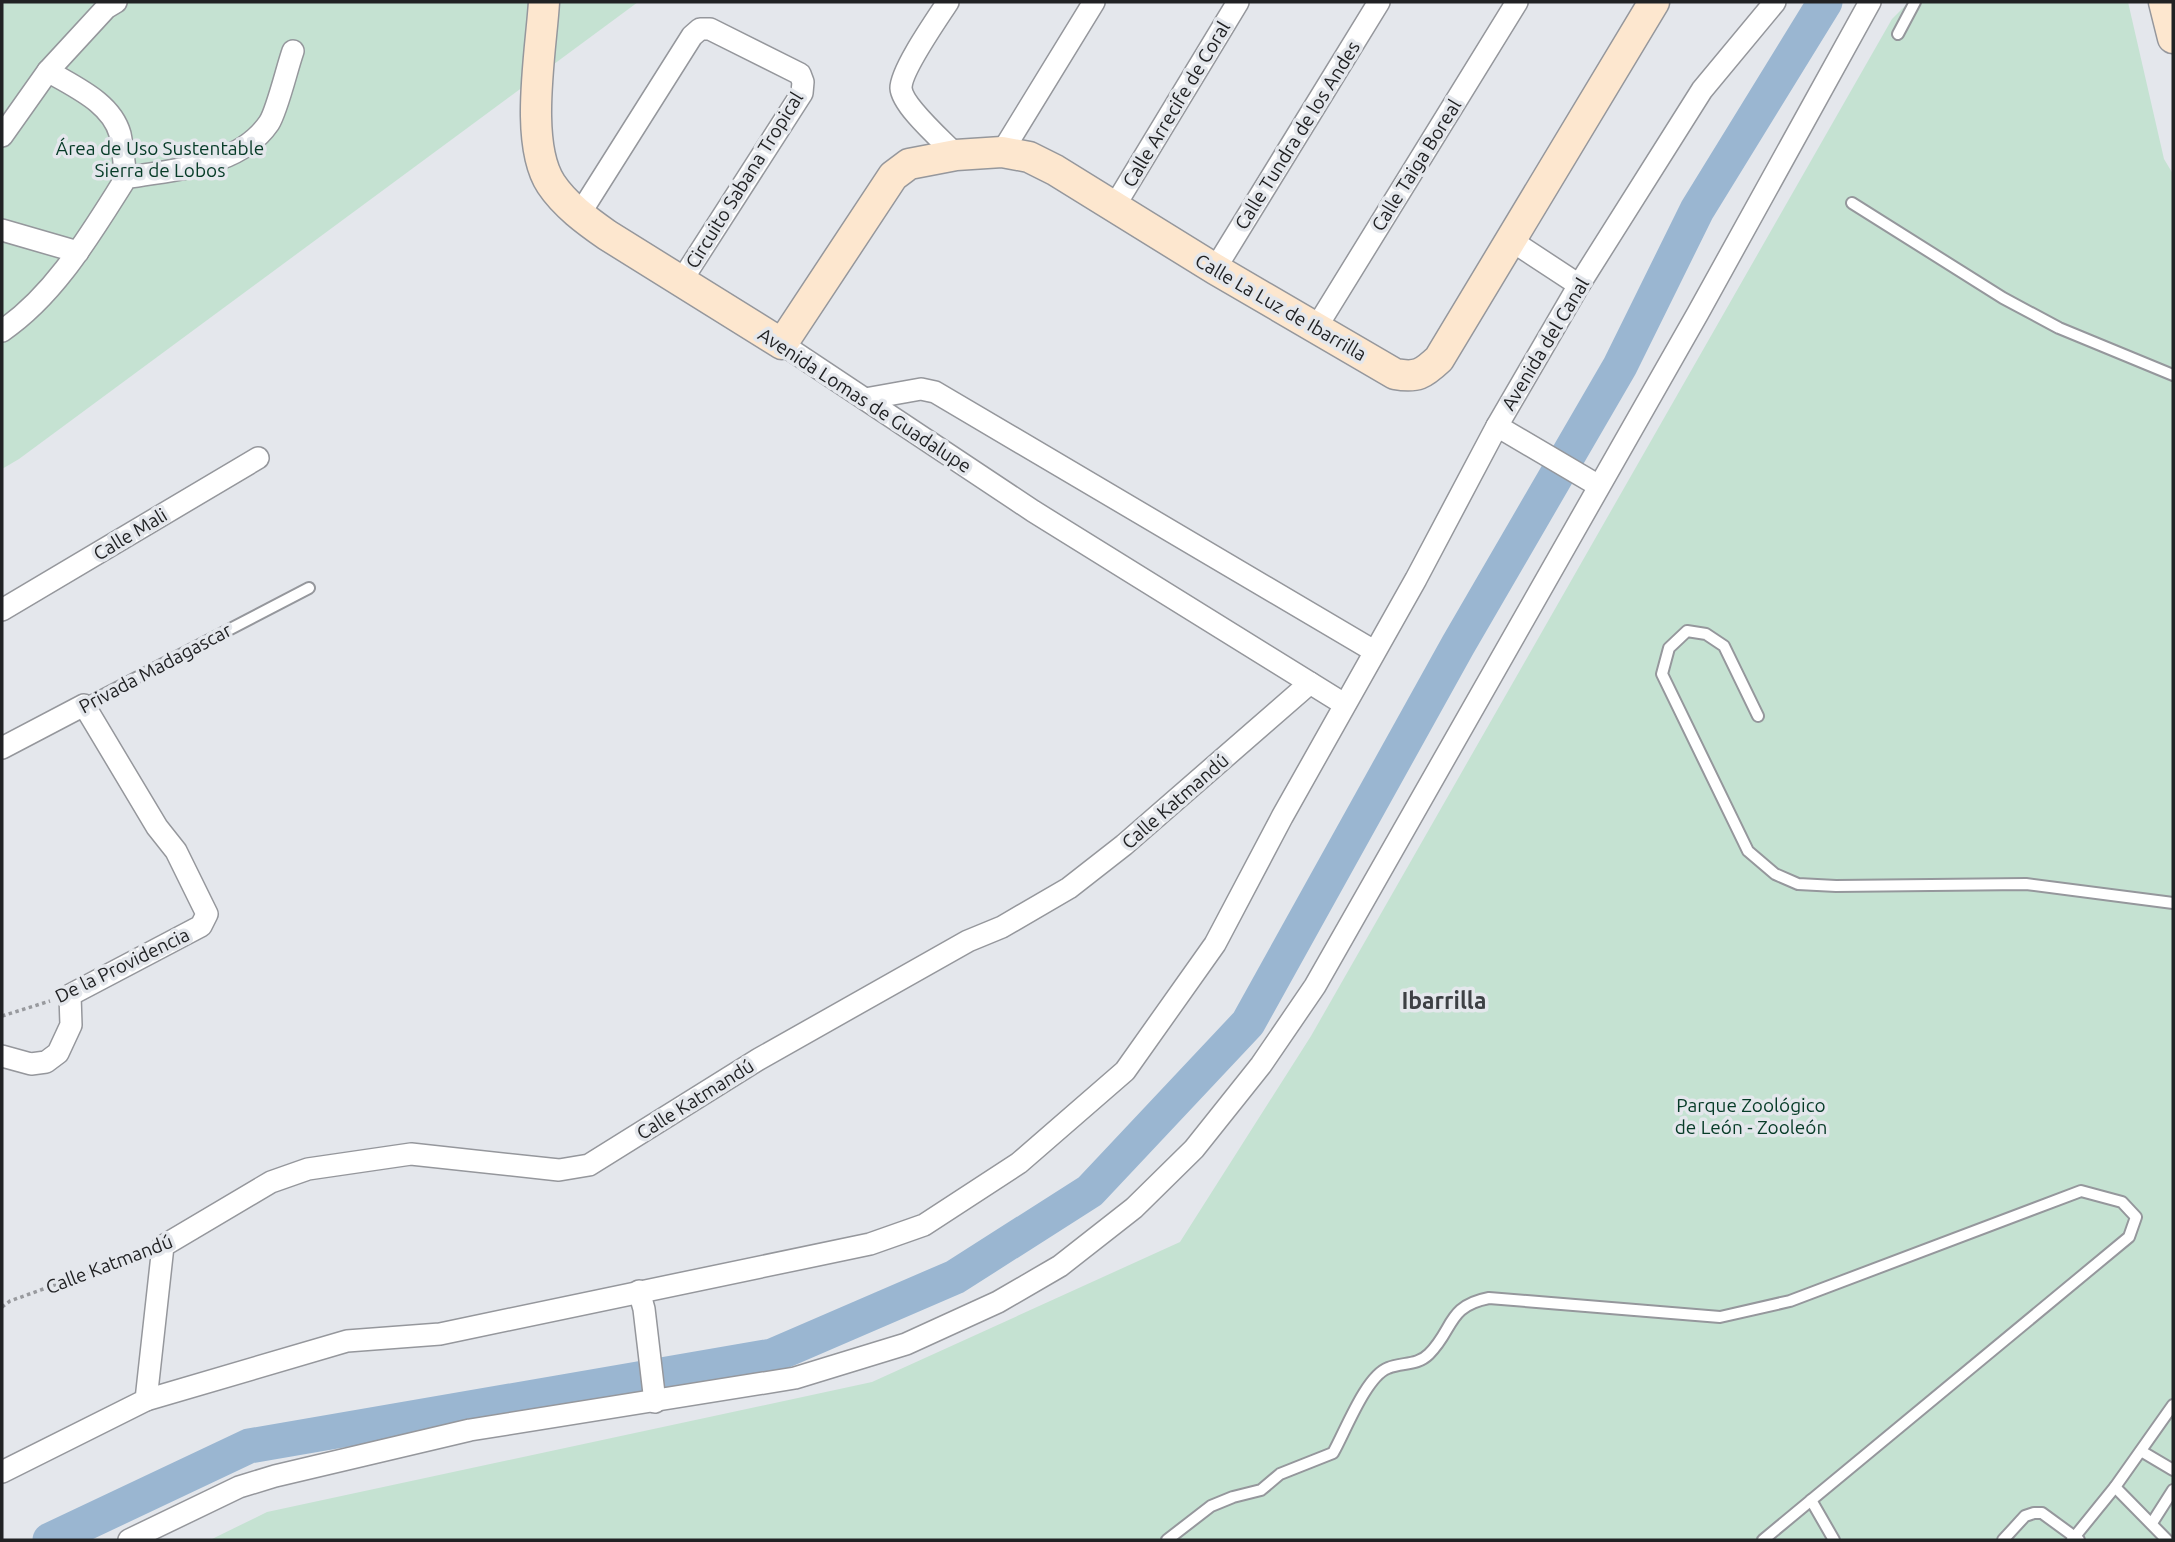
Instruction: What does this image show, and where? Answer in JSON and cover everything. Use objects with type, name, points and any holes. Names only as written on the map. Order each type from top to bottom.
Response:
[{"type":"street","name":"Avenida Lomas de Guadalupe","points":[[544,2],[536,124],[538,157],[551,184],[579,215],[680,283],[782,344],[1032,511],[1344,704]]},
{"type":"street","points":[[948,2],[904,74],[901,89],[909,105],[956,155]]},
{"type":"street","points":[[1002,152],[1094,2]]},
{"type":"street","name":"Calle Arrecife de Coral","points":[[1114,207],[1238,2]]},
{"type":"street","name":"Calle Tundra de los Andes","points":[[1215,269],[1379,2]]},
{"type":"street","name":"Calle Taiga Boreal","points":[[1316,328],[1517,2]]},
{"type":"street","name":"Calle La Luz de Ibarrilla","points":[[782,344],[893,176],[909,164],[956,155],[1002,152],[1029,157],[1395,374],[1411,376],[1426,372],[1439,359],[1512,241],[1654,2]]},
{"type":"street","name":"Avenida del Canal","points":[[2,1472],[145,1400],[347,1341],[440,1334],[641,1300],[870,1244],[924,1224],[1019,1163],[1125,1071],[1214,944],[1344,704],[1416,579],[1497,426],[1580,285],[1702,90],[1775,2]]},
{"type":"street","points":[[129,1540],[239,1487],[275,1476],[470,1430],[795,1378],[906,1344],[998,1302],[1060,1266],[1133,1208],[1194,1149],[1261,1065],[1315,986],[1592,482],[1698,313],[1870,2]]},
{"type":"street","points":[[2164,2],[2173,38]]},
{"type":"street","points":[[2,136],[48,71],[103,4]]},
{"type":"street","name":"Circuito Sabana Tropical","points":[[579,215],[692,36],[700,30],[710,29],[800,74],[803,82],[802,93],[680,283]]},
{"type":"street","points":[[126,178],[216,161],[247,146],[270,122],[293,51]]},
{"type":"street","points":[[2,331],[37,303],[78,251],[126,178],[119,133],[109,112],[48,71]]},
{"type":"street","points":[[2,230],[78,251]]},
{"type":"street","points":[[1512,241],[1580,285]]},
{"type":"street","points":[[865,399],[921,389],[935,392],[1374,651]]},
{"type":"street","points":[[1497,426],[1592,482]]},
{"type":"street","name":"Calle Mali","points":[[2,610],[258,458]]},
{"type":"street","name":"Calle Katmandú","points":[[163,1246],[271,1182],[308,1169],[411,1154],[559,1170],[589,1165],[760,1059],[968,941],[1002,927],[1069,888],[1124,845],[1310,684]]},
{"type":"street","name":"Privada Madagascar","points":[[2,748],[84,705]]},
{"type":"street","name":"De la Providencia","points":[[70,995],[201,926],[207,914],[176,851],[157,827],[84,705]]},
{"type":"street","points":[[2,1056],[31,1064],[46,1062],[58,1053],[71,1025],[70,995]]},
{"type":"street","points":[[145,1400],[163,1246]]},
{"type":"street","points":[[641,1300],[655,1402]]},
{"type":"lane","points":[[1898,34],[1915,2]]},
{"type":"lane","points":[[1853,203],[2003,298],[2059,328],[2173,375]]},
{"type":"lane","name":"Privada Madagascar","points":[[84,705],[309,588]]},
{"type":"lane","points":[[1758,716],[1724,646],[1706,634],[1687,631],[1669,648],[1662,674],[1748,851],[1775,874],[1798,884],[2026,884],[2173,903]]},
{"type":"lane","points":[[1167,1540],[1211,1506],[1261,1490],[1280,1474],[1334,1453],[1372,1381],[1387,1368],[1414,1363],[1428,1355],[1455,1315],[1470,1302],[1489,1298],[1720,1317],[1790,1301],[2081,1191],[2122,1202],[2136,1217],[2129,1237],[1763,1540]]},
{"type":"lane","points":[[2003,1540],[2025,1516],[2034,1513],[2042,1513],[2076,1539],[2173,1405]]},
{"type":"lane","points":[[2141,1451],[2173,1470]]},
{"type":"lane","points":[[2115,1487],[2167,1540]]},
{"type":"lane","points":[[2152,1523],[2173,1490]]},
{"type":"lane","points":[[1811,1500],[1834,1540]]},
{"type":"path","name":"De la Providencia","points":[[2,1016],[70,995]]},
{"type":"path","name":"Calle Katmandú","points":[[2,1307],[10,1301],[163,1246]]},
{"type":"green space","name":"Área de Uso Sustentable Sierra de Lobos","points":[[2,2],[638,2],[2,469]]},
{"type":"green space","name":"Parque Zoológico de León - Zooleón","points":[[1909,2],[2128,2],[2164,159],[2173,174],[2173,1540],[210,1540],[267,1512],[872,1382],[1180,1242],[1311,1036],[1892,19]]},
{"type":"waterway","points":[[50,1540],[249,1446],[772,1356],[955,1277],[1090,1191],[1248,1023],[1458,645],[1620,366],[1697,210],[1825,2]]},
{"type":"district","name":"Ibarrilla","points":[[1444,1001]]}]
